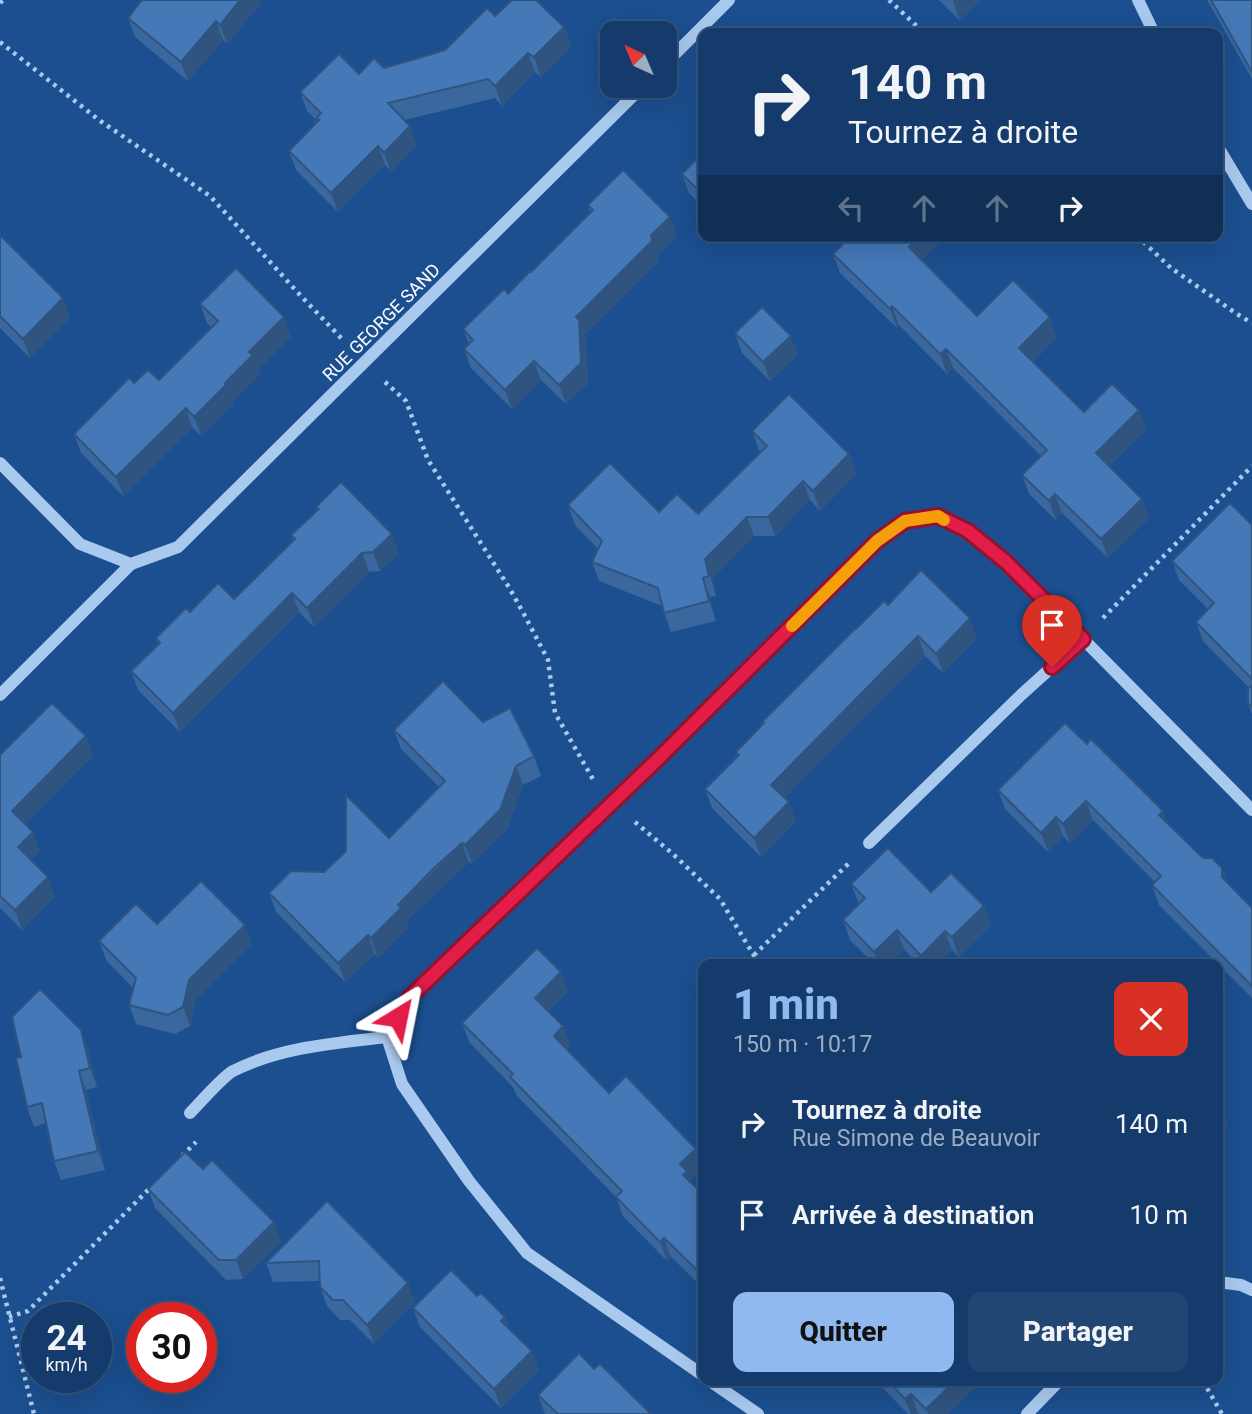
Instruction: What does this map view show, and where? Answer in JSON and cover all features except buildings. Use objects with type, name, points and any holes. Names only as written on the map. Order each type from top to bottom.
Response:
[{"type":"street","points":[[701,28],[729,0]]},
{"type":"street","points":[[1138,0],[1152,28]]},
{"type":"street","points":[[677,52],[698,31]]},
{"type":"street","name":"RUE GEORGE SAND","points":[[0,695],[131,564],[178,547],[631,98]]},
{"type":"street","points":[[1223,155],[1252,204]]},
{"type":"street","points":[[0,463],[80,544],[131,564]]},
{"type":"street","points":[[698,1372],[527,1253],[469,1181],[402,1084],[387,1037],[410,997],[613,803],[877,541],[905,521],[938,516],[968,531],[1006,562],[1252,810]]},
{"type":"street","points":[[869,843],[1021,695],[1083,639]]},
{"type":"street","points":[[190,1113],[230,1072],[271,1056],[309,1046],[387,1037]]},
{"type":"street","points":[[1223,1283],[1241,1285],[1252,1290]]},
{"type":"street","points":[[717,1386],[758,1414]]},
{"type":"street","points":[[1027,1414],[1054,1386]]},
{"type":"path","points":[[889,0],[919,28]]},
{"type":"path","points":[[0,42],[99,120],[210,196],[301,296],[406,401],[428,460],[510,589],[548,660],[555,713],[598,787],[720,899],[756,959]]},
{"type":"path","points":[[1143,242],[1171,268],[1252,323]]},
{"type":"path","points":[[1083,639],[1252,466]]},
{"type":"path","points":[[754,955],[869,843]]},
{"type":"path","points":[[181,1157],[200,1138],[190,1113]]},
{"type":"path","points":[[9,1317],[28,1311],[152,1186]]},
{"type":"path","points":[[0,1278],[34,1414]]},
{"type":"path","points":[[1206,1386],[1223,1414]]},
{"type":"slow traffic","points":[[792,626],[877,541],[905,521],[938,516],[944,520]]},
{"type":"route","points":[[398,1017],[410,997],[660,757],[877,541],[905,521],[938,516],[968,531],[1006,562],[1083,639],[1052,667]]}]
